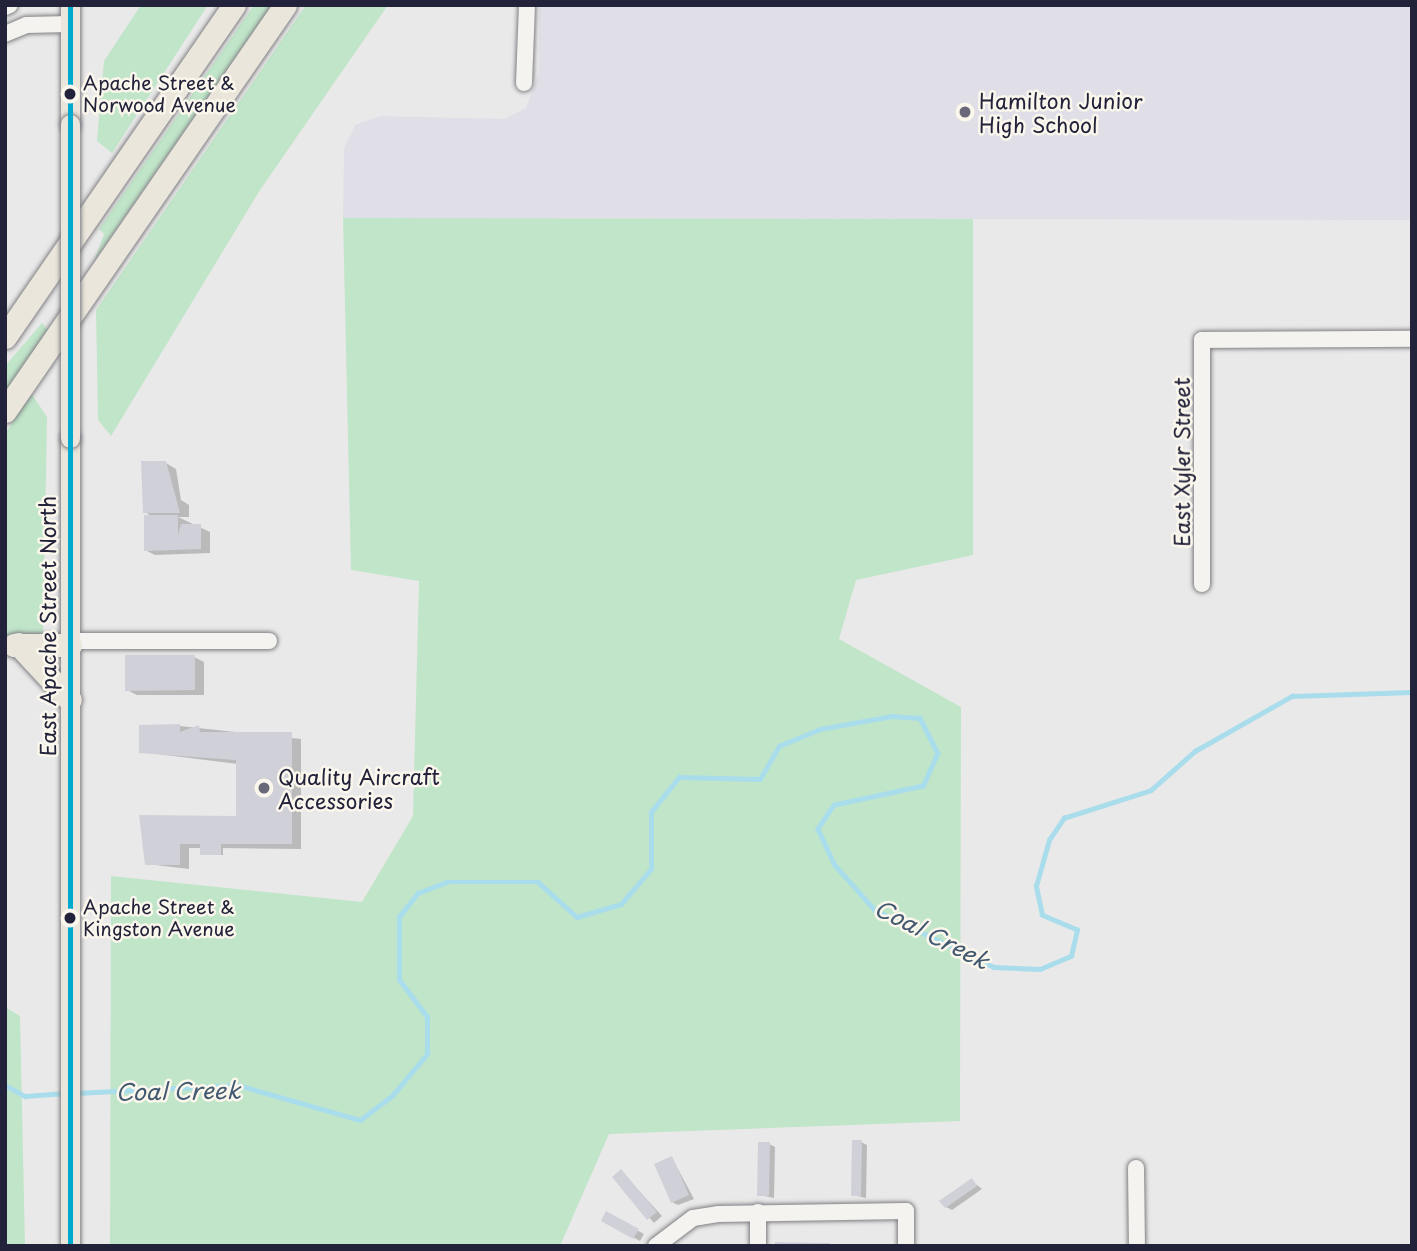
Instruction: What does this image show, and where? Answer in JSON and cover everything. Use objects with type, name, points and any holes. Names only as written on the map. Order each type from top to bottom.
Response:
[{"type":"highway","points":[[5,337],[234,5]]},
{"type":"highway","points":[[5,411],[285,5]]},
{"type":"highway","points":[[11,645],[70,643]]},
{"type":"highway","points":[[11,645],[70,700]]},
{"type":"main road","name":"East Apache Street North","points":[[70,15],[70,1246]]},
{"type":"street","points":[[524,83],[527,5]]},
{"type":"street","points":[[5,34],[26,25],[70,15]]},
{"type":"street","name":"East Xyler Street","points":[[1202,584],[1202,340],[1412,339]]},
{"type":"street","points":[[70,643],[269,641]]},
{"type":"street","points":[[1136,1168],[1137,1246]]},
{"type":"street","points":[[656,1246],[693,1218],[758,1212],[906,1211],[906,1246]]},
{"type":"street","points":[[758,1212],[758,1246]]},
{"type":"shaded area","name":"Hamilton Junior High School","points":[[539,5],[1412,5],[1412,220],[343,218],[344,149],[355,125],[380,116],[504,119],[526,108],[539,72]]},
{"type":"green space","points":[[141,5],[208,5],[112,153],[97,141],[104,61]]},
{"type":"green space","points":[[254,5],[272,5],[94,261],[104,234],[99,229]]},
{"type":"green space","points":[[306,5],[388,5],[260,190],[111,436],[98,420],[96,310]]},
{"type":"green space","points":[[343,218],[973,219],[973,555],[856,580],[839,639],[961,707],[960,1121],[609,1134],[560,1246],[110,1246],[111,876],[362,902],[413,816],[419,581],[351,570]]},
{"type":"green space","points":[[42,323],[49,331],[5,393],[5,366]]},
{"type":"green space","points":[[31,393],[47,417],[43,637],[5,635],[5,434]]},
{"type":"green space","points":[[5,1007],[20,1016],[25,1246],[5,1246]]},
{"type":"building","points":[[141,461],[166,461],[180,513],[143,513]]},
{"type":"building","points":[[144,515],[178,515],[178,535],[181,524],[201,524],[201,549],[144,551]]},
{"type":"building","points":[[125,655],[195,655],[195,690],[125,691]]},
{"type":"building","name":"Quality Aircraft Accessories","points":[[180,724],[180,732],[199,725],[200,732],[292,732],[292,844],[221,844],[221,855],[200,855],[200,844],[180,844],[180,865],[145,865],[139,815],[236,816],[236,760],[139,753],[139,725]]},
{"type":"building","points":[[852,1140],[862,1140],[861,1196],[851,1196]]},
{"type":"building","points":[[758,1142],[770,1142],[769,1196],[757,1196]]},
{"type":"building","points":[[672,1156],[689,1195],[671,1203],[654,1164]]},
{"type":"building","points":[[621,1169],[657,1212],[647,1220],[612,1177]]},
{"type":"building","points":[[972,1178],[977,1186],[945,1208],[939,1201]]},
{"type":"building","points":[[606,1211],[639,1229],[633,1239],[601,1221]]},
{"type":"building","points":[[775,1242],[830,1243],[830,1246],[775,1246]]},
{"type":"waterway","name":"Coal Creek","points":[[75,1093],[238,1085],[360,1120],[392,1096],[427,1054],[427,1017],[399,980],[399,917],[418,893],[447,882],[538,882],[577,917],[621,904],[651,869],[651,812],[679,777],[760,779],[779,746],[820,729],[892,716],[920,718],[938,753],[923,786],[834,805],[818,829],[834,864],[875,910],[994,967],[1040,969],[1071,956],[1077,930],[1042,915],[1036,886],[1049,840],[1064,818],[1151,790],[1195,751],[1292,696],[1412,692]]},
{"type":"waterway","name":"Coal Creek","points":[[5,1085],[25,1096],[66,1093]]},
{"type":"transit line","points":[[70,5],[70,1246]]},
{"type":"place","name":"Apache Street & Norwood Avenue","points":[[70,94]]},
{"type":"place","name":"Hamilton Junior High School","points":[[965,112]]},
{"type":"place","name":"Quality Aircraft Accessories","points":[[264,788]]},
{"type":"place","name":"Apache Street & Kingston Avenue","points":[[70,918]]}]
